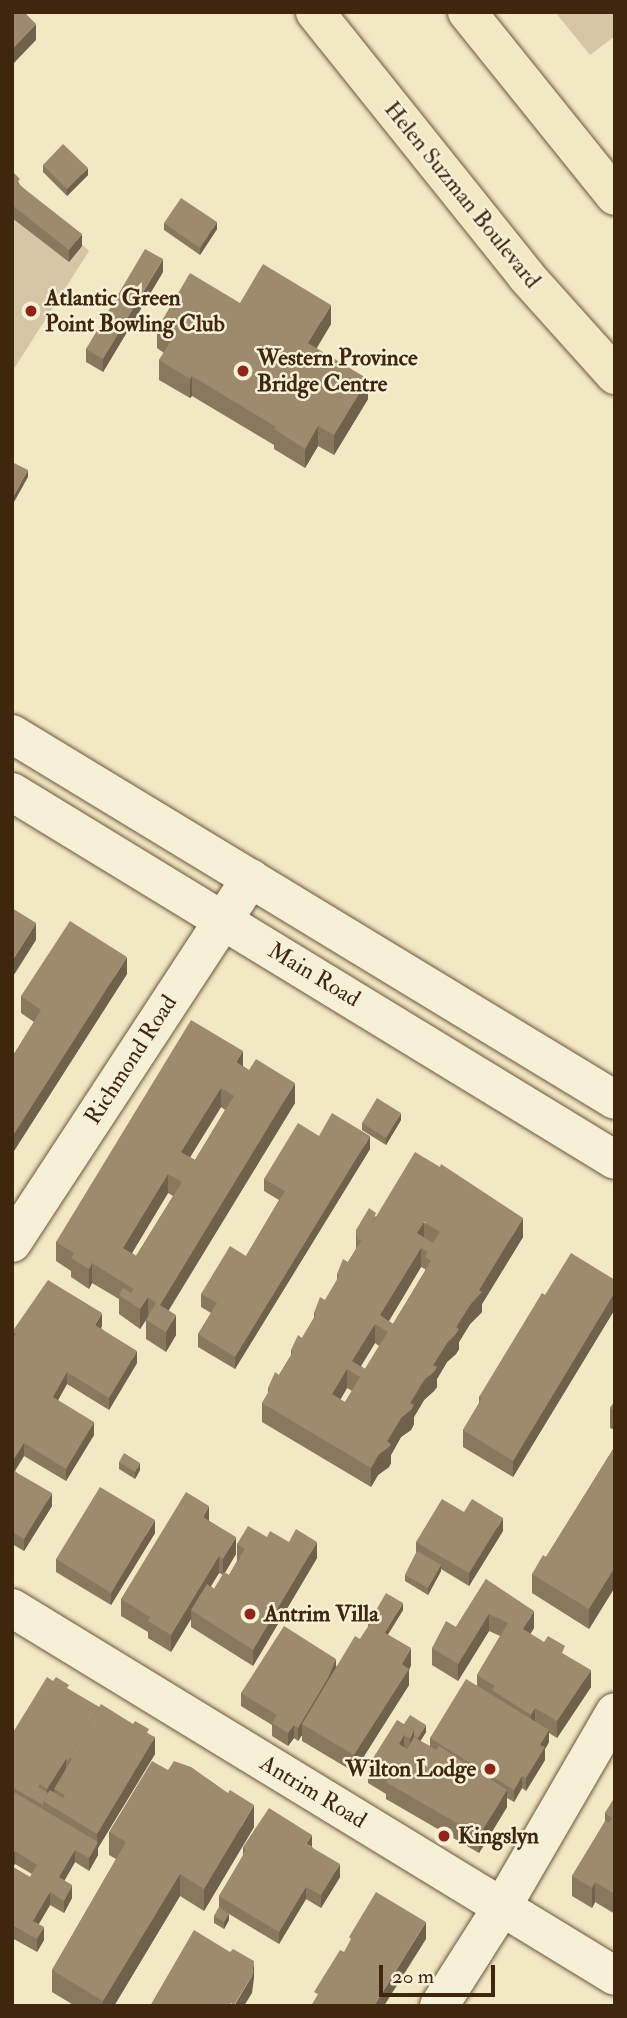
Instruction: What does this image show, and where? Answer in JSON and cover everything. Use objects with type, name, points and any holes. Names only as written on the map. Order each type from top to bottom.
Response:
[{"type":"main road","name":"Helen Suzman Boulevard","points":[[314,12],[527,277],[615,375]]},
{"type":"main road","points":[[467,12],[615,196]]},
{"type":"street","points":[[12,734],[615,1100]]},
{"type":"street","name":"Main Road","points":[[12,792],[615,1160]]},
{"type":"street","name":"Richmond Road","points":[[14,1237],[251,878]]},
{"type":"street","name":"Antrim Road","points":[[17,1622],[615,1976]]},
{"type":"street","points":[[439,2006],[502,1907],[615,1712]]},
{"type":"shaded area","points":[[555,12],[615,12],[615,36],[590,55]]},
{"type":"shaded area","name":"Atlantic Green Point Bowling Club","points":[[12,180],[89,251],[12,372]]},
{"type":"building","points":[[12,12],[24,12],[36,24],[12,49]]},
{"type":"building","points":[[63,144],[88,168],[67,189],[43,165]]},
{"type":"building","points":[[12,171],[20,179],[17,183],[82,234],[69,250],[12,205]]},
{"type":"building","points":[[181,198],[217,222],[200,248],[164,223]]},
{"type":"building","points":[[145,249],[163,259],[103,359],[86,349]]},
{"type":"building","name":"Western Province Bridge Centre","points":[[263,264],[331,305],[308,343],[368,379],[334,435],[318,426],[305,449],[274,429],[276,427],[192,376],[190,379],[159,360],[172,339],[157,329],[190,273],[240,303]]},
{"type":"building","points":[[12,462],[28,470],[14,495],[12,494]]},
{"type":"building","points":[[12,908],[36,923],[12,961]]},
{"type":"building","points":[[70,921],[127,957],[12,1137],[12,1053],[14,1054],[41,1010],[21,996]]},
{"type":"building","points":[[191,1020],[243,1051],[236,1062],[249,1070],[256,1059],[295,1083],[160,1305],[176,1315],[166,1332],[146,1320],[156,1303],[148,1297],[140,1309],[119,1295],[123,1288],[131,1293],[134,1289],[92,1263],[89,1269],[71,1258],[74,1253],[56,1242]],"holes":[[[221,1088],[234,1096],[195,1160],[181,1152]],[[168,1174],[182,1182],[136,1256],[123,1248]]]},
{"type":"building","points":[[377,1098],[401,1113],[386,1138],[362,1123]]},
{"type":"building","points":[[332,1113],[370,1136],[235,1357],[198,1334],[217,1303],[201,1294],[230,1246],[246,1256],[285,1191],[264,1179],[298,1123],[319,1136]]},
{"type":"building","points":[[415,1152],[440,1167],[441,1164],[523,1218],[479,1290],[482,1292],[470,1305],[456,1327],[459,1329],[456,1334],[433,1365],[437,1367],[434,1372],[424,1380],[410,1403],[414,1405],[411,1410],[401,1418],[387,1441],[391,1444],[378,1455],[371,1468],[262,1403],[275,1372],[279,1375],[293,1352],[291,1350],[298,1335],[302,1338],[316,1314],[314,1313],[320,1297],[325,1300],[339,1276],[337,1274],[343,1259],[348,1262],[362,1239],[358,1241],[356,1230],[369,1208],[376,1213],[371,1225]],"holes":[[[424,1222],[440,1232],[433,1243],[417,1233]],[[421,1248],[428,1252],[425,1257],[431,1261],[393,1324],[380,1315]],[[375,1324],[388,1332],[365,1369],[352,1361]],[[347,1369],[360,1377],[345,1402],[332,1394]]]},
{"type":"building","points":[[571,1253],[615,1280],[615,1292],[513,1461],[463,1430],[482,1398],[479,1397],[542,1293],[545,1295]]},
{"type":"building","points":[[48,1280],[102,1313],[95,1325],[137,1351],[109,1398],[67,1372],[53,1397],[94,1422],[66,1469],[24,1443],[12,1462],[12,1340],[16,1334],[12,1332]]},
{"type":"building","points":[[615,1446],[615,1567],[589,1609],[532,1574],[543,1555],[546,1557]]},
{"type":"building","points":[[124,1453],[140,1463],[135,1472],[119,1462]]},
{"type":"building","points":[[12,1470],[52,1493],[24,1539],[12,1532]]},
{"type":"building","points":[[100,1487],[155,1520],[111,1593],[56,1559]]},
{"type":"building","points":[[186,1492],[209,1506],[203,1517],[236,1537],[223,1559],[219,1556],[171,1635],[148,1621],[150,1617],[121,1599]]},
{"type":"building","points":[[442,1499],[464,1512],[472,1499],[503,1518],[469,1573],[416,1542]]},
{"type":"building","points":[[248,1526],[267,1537],[270,1531],[289,1542],[296,1529],[317,1542],[253,1650],[191,1610],[207,1584],[214,1589],[224,1572],[229,1575],[245,1549],[237,1544]]},
{"type":"building","points":[[417,1551],[441,1565],[428,1588],[405,1575]]},
{"type":"building","points":[[486,1579],[534,1611],[523,1629],[544,1642],[548,1636],[565,1646],[562,1653],[591,1670],[557,1721],[535,1708],[531,1715],[492,1690],[495,1686],[477,1675],[508,1623],[489,1614],[458,1664],[432,1648],[446,1621],[456,1627]]},
{"type":"building","points":[[386,1593],[403,1603],[385,1633],[368,1624]]},
{"type":"building","points":[[370,1624],[411,1648],[402,1664],[409,1669],[354,1755],[302,1724],[355,1636],[360,1639]]},
{"type":"building","points":[[284,1626],[336,1659],[328,1678],[298,1728],[294,1725],[288,1733],[272,1723],[277,1715],[241,1693]]},
{"type":"building","points":[[47,1677],[53,1681],[56,1677],[69,1685],[67,1688],[99,1707],[69,1761],[66,1759],[47,1789],[40,1784],[38,1787],[48,1793],[43,1805],[12,1787],[12,1734]]},
{"type":"building","points":[[466,1679],[549,1730],[540,1745],[545,1747],[526,1778],[522,1776],[514,1790],[430,1738]]},
{"type":"building","points":[[101,1704],[133,1724],[135,1721],[149,1729],[147,1733],[155,1737],[97,1834],[43,1801],[50,1790],[63,1798],[65,1795],[54,1789],[72,1759],[69,1757]]},
{"type":"building","points":[[410,1715],[426,1725],[418,1738],[414,1736],[414,1730],[404,1724]]},
{"type":"building","points":[[397,1720],[414,1730],[410,1739],[404,1735],[399,1744],[407,1749],[414,1737],[436,1750],[439,1746],[507,1790],[479,1836],[386,1782],[388,1779],[368,1766]]},
{"type":"building","points":[[152,1761],[168,1770],[174,1761],[191,1767],[228,1793],[230,1790],[254,1805],[204,1889],[180,1874],[103,2001],[52,1970],[126,1842],[109,1832]]},
{"type":"building","points":[[12,1791],[98,1842],[89,1858],[75,1850],[59,1877],[72,1885],[64,1901],[50,1892],[33,1921],[44,1927],[37,1939],[12,1925],[12,1867],[30,1877],[37,1865],[15,1851],[12,1855]]},
{"type":"building","points":[[615,1797],[615,1894],[595,1882],[592,1888],[572,1876],[605,1821],[609,1823],[612,1818],[605,1813]]},
{"type":"building","points":[[269,1808],[312,1835],[306,1844],[340,1864],[321,1895],[306,1887],[279,1932],[219,1896],[246,1850],[243,1847]]},
{"type":"building","points":[[376,1892],[426,1922],[374,2006],[311,2006],[318,1994],[314,1992],[340,1950],[344,1952],[351,1939],[349,1937]]},
{"type":"building","points":[[219,1907],[229,1914],[224,1922],[214,1916]]},
{"type":"building","points":[[194,1930],[230,1952],[233,1949],[254,1961],[252,1976],[234,2005],[150,2006]]},
{"type":"place","name":"Atlantic Green Point Bowling Club","points":[[31,311]]},
{"type":"place","name":"Western Province Bridge Centre","points":[[243,371]]},
{"type":"place","name":"Antrim Villa","points":[[250,1614]]},
{"type":"place","name":"Wilton Lodge","points":[[490,1769]]},
{"type":"place","name":"Kingslyn","points":[[444,1836]]}]
